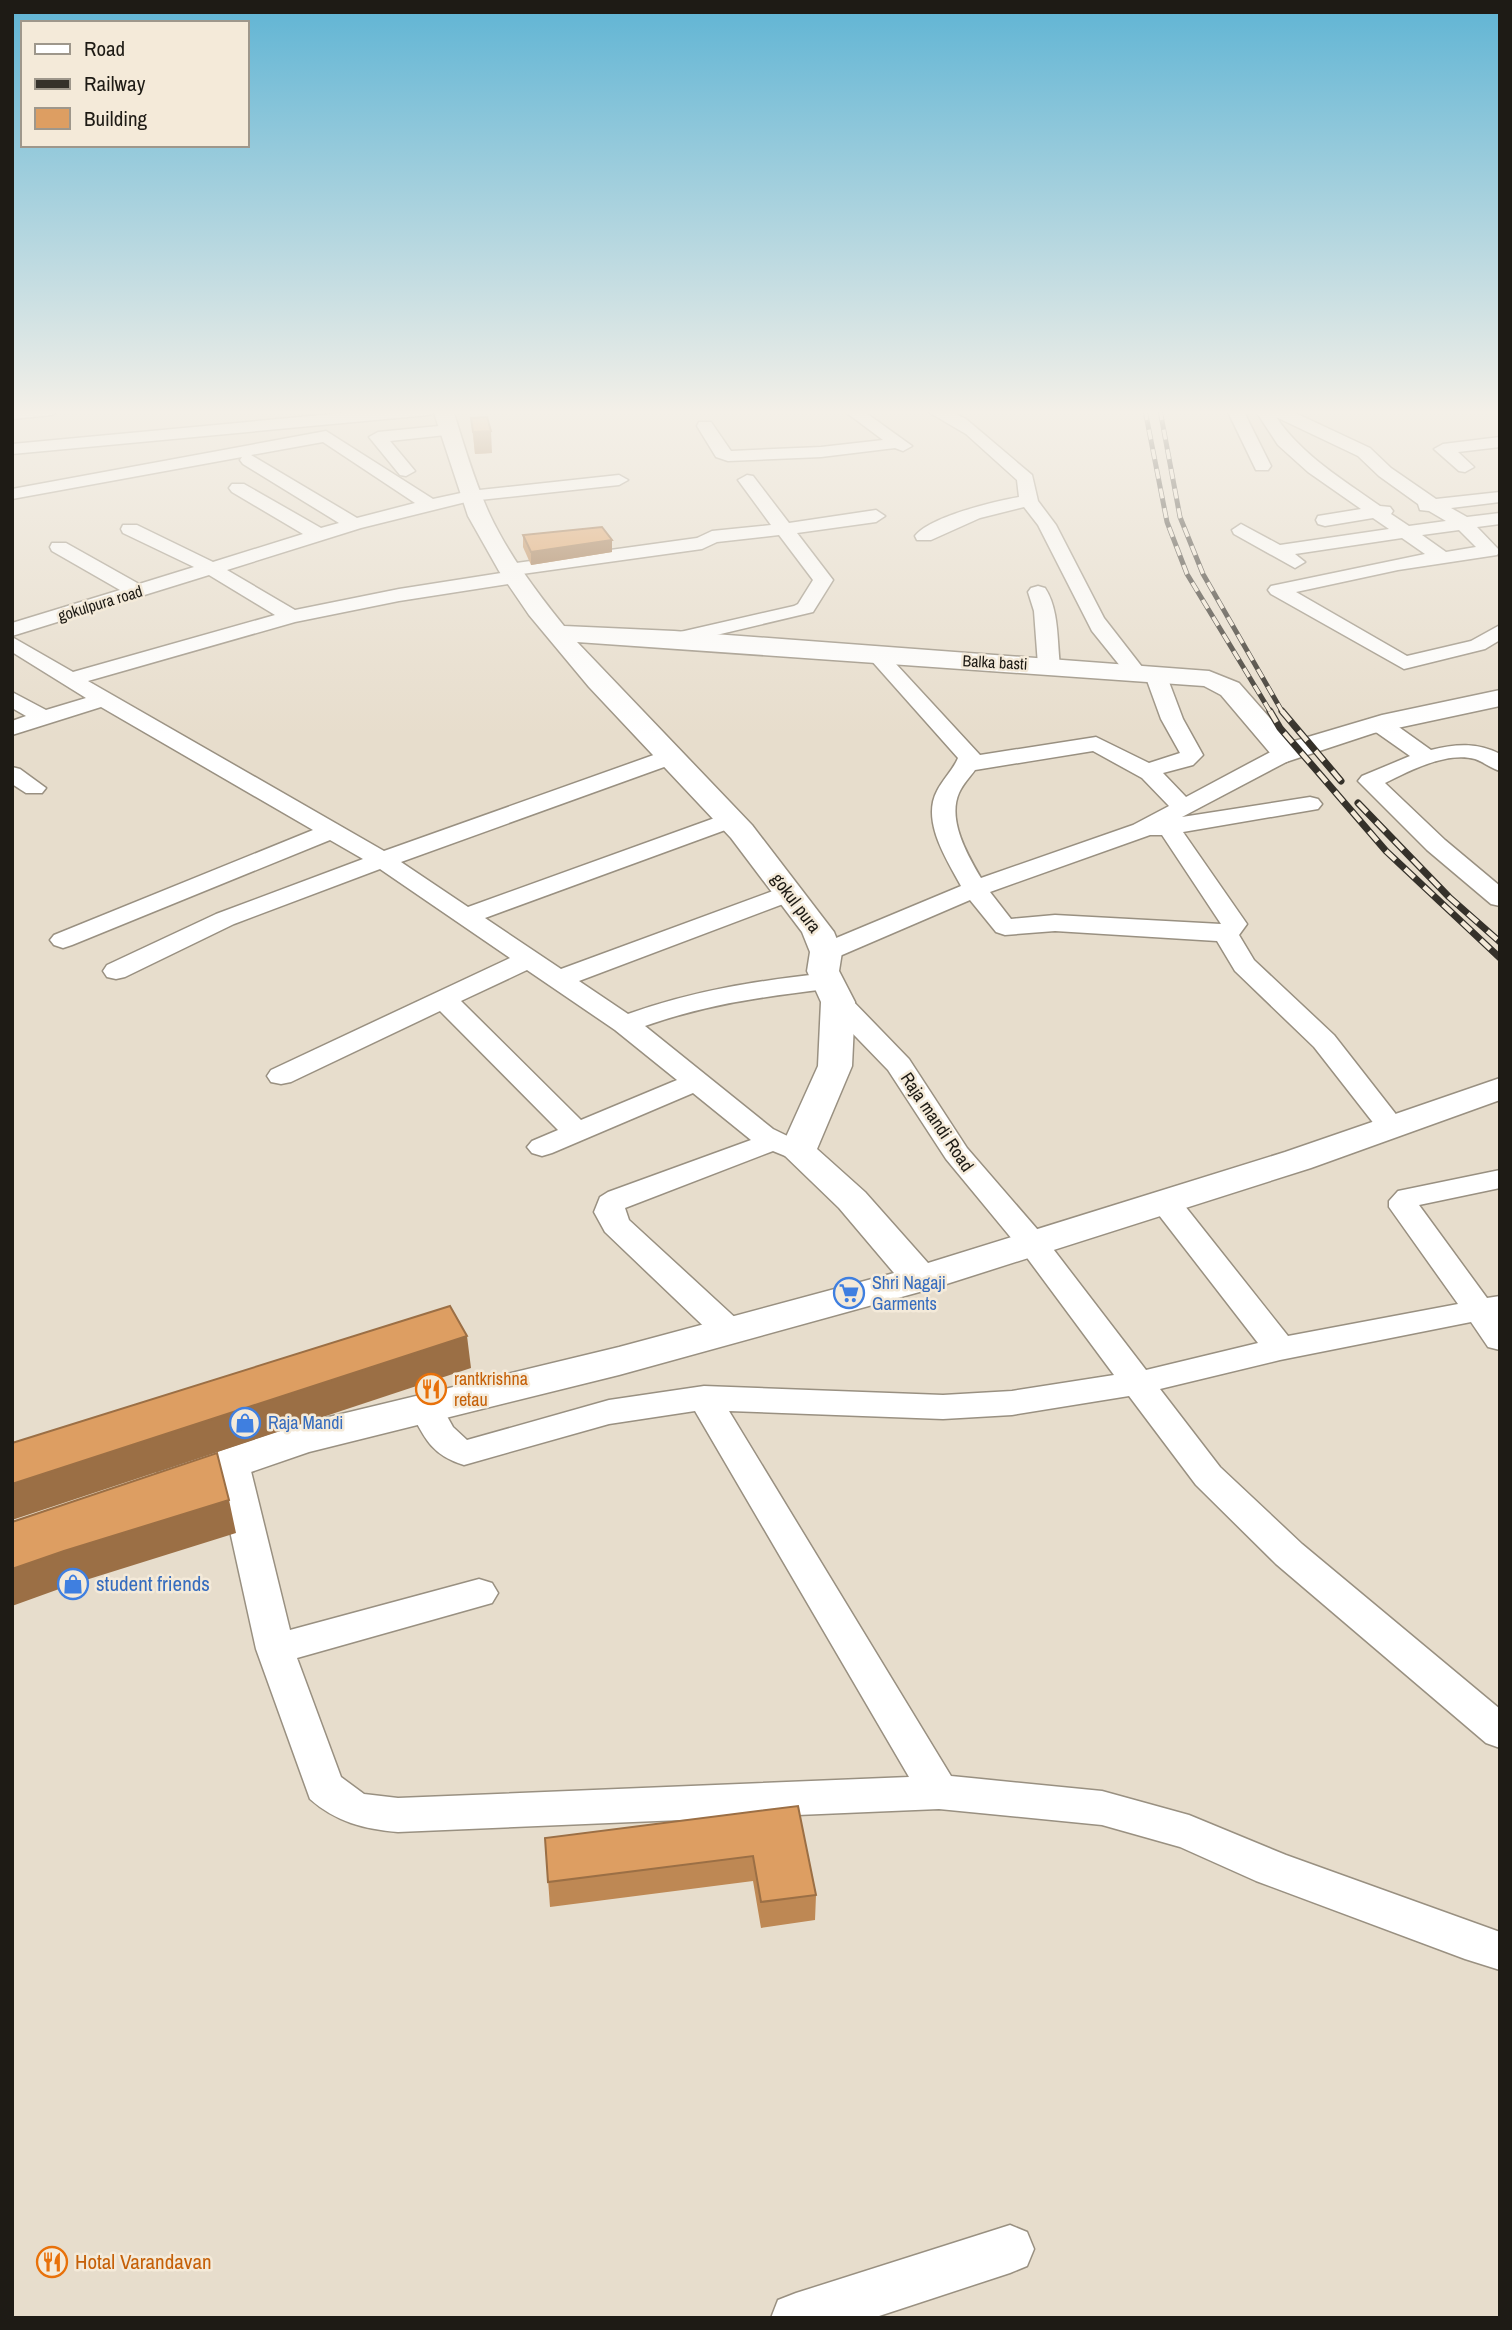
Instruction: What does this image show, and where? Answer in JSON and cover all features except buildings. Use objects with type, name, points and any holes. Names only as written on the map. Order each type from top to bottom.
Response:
[{"type":"street","points":[[291,519],[319,535]]},
{"type":"street","points":[[345,519],[354,524]]},
{"type":"street","name":"gokulpura road","points":[[12,630],[375,519]]},
{"type":"street","name":"gokul pura","points":[[482,519],[512,574],[556,633],[732,820],[818,932],[830,978],[835,1066],[799,1148],[787,1147]]},
{"type":"street","points":[[776,519],[784,529]]},
{"type":"street","points":[[71,679],[292,617],[399,595],[702,542],[712,537],[857,519]]},
{"type":"street","points":[[924,536],[958,519]]},
{"type":"street","points":[[1043,519],[1103,632],[1146,673],[1192,755],[1185,760],[1146,771]]},
{"type":"street","points":[[1333,519],[1325,520],[1351,538]]},
{"type":"street","points":[[1384,519],[1441,557]]},
{"type":"street","points":[[1456,519],[1495,555]]},
{"type":"street","points":[[1278,551],[1351,538],[1495,519]]},
{"type":"street","points":[[130,529],[211,568],[292,617]]},
{"type":"street","name":"Balka basti","points":[[674,639],[806,608],[823,580],[784,529]]},
{"type":"street","points":[[1241,530],[1325,580]]},
{"type":"street","points":[[59,547],[136,591]]},
{"type":"street","points":[[1495,555],[1441,557],[1278,590],[1404,663],[1478,645],[1497,636]]},
{"type":"street","points":[[1038,592],[1044,611],[1049,665]]},
{"type":"street","name":"Balka basti","points":[[556,633],[1049,665],[1209,679],[1225,685],[1284,754]]},
{"type":"street","points":[[12,643],[103,699],[382,860],[625,1024],[749,1124],[787,1147],[852,1200],[920,1279]]},
{"type":"street","points":[[877,655],[968,754],[967,764],[945,796],[946,828],[975,889],[1005,928],[1066,923],[1225,933],[1232,929],[1234,924],[1169,828]]},
{"type":"street","points":[[12,698],[44,718]]},
{"type":"street","points":[[625,1024],[681,1004],[734,992],[830,978],[975,889],[1141,830],[1284,754],[1381,725],[1500,698]]},
{"type":"street","points":[[12,728],[103,699]]},
{"type":"street","points":[[1381,725],[1427,758]]},
{"type":"street","points":[[967,764],[1096,744],[1146,771],[1183,807]]},
{"type":"street","points":[[1500,764],[1472,751],[1427,758],[1397,767],[1370,780],[1436,845],[1500,899]]},
{"type":"street","points":[[116,971],[225,919],[670,757]]},
{"type":"street","points":[[12,774],[34,788]]},
{"type":"street","points":[[1141,830],[1169,828],[1310,804]]},
{"type":"street","points":[[464,917],[732,820]]},
{"type":"street","points":[[63,940],[333,831]]},
{"type":"street","points":[[559,979],[790,893]]},
{"type":"street","points":[[1225,933],[1244,965],[1324,1041],[1392,1128]]},
{"type":"street","points":[[281,1076],[528,959]]},
{"type":"street","name":"Raja mandi Road","points":[[830,978],[899,1065],[956,1153],[1034,1244],[1208,1476],[1245,1513],[1500,1732]]},
{"type":"street","points":[[443,998],[577,1133]]},
{"type":"street","points":[[542,1147],[698,1081]]},
{"type":"street","points":[[142,1493],[300,1439],[729,1331],[920,1279],[1166,1203],[1392,1128],[1500,1088]]},
{"type":"street","points":[[729,1331],[616,1225],[609,1212],[611,1204],[787,1147]]},
{"type":"street","points":[[1500,1179],[1404,1201],[1404,1207],[1489,1307],[1500,1339]]},
{"type":"street","points":[[1166,1203],[1280,1349]]},
{"type":"street","points":[[426,1408],[444,1442],[452,1449],[464,1453],[609,1412],[704,1398],[943,1407],[1012,1403],[1137,1383],[1280,1349],[1489,1307]]},
{"type":"street","points":[[704,1398],[939,1792]]},
{"type":"street","points":[[232,1463],[275,1649],[324,1787],[341,1803],[359,1812],[398,1815],[939,1792],[1102,1808],[1189,1832],[1271,1868],[1480,1947],[1500,1951]]},
{"type":"street","points":[[275,1649],[480,1593]]},
{"type":"street","points":[[796,2318],[1010,2249]]},
{"type":"railway","points":[[1166,519],[1187,574],[1271,713]]},
{"type":"railway","points":[[1181,519],[1203,574],[1283,713]]},
{"type":"railway","points":[[1270,711],[1280,728],[1386,851],[1500,958]]},
{"type":"railway","points":[[1282,711],[1341,781]]},
{"type":"railway","points":[[1358,803],[1449,897],[1500,942]]},
{"type":"place","name":"Shri Nagaji Garments","points":[[849,1293]]},
{"type":"place","name":"rantkrishna retau","points":[[431,1389]]},
{"type":"place","name":"Raja Mandi","points":[[245,1423]]},
{"type":"place","name":"student friends","points":[[73,1584]]},
{"type":"place","name":"Hotal Varandavan","points":[[52,2262]]}]
